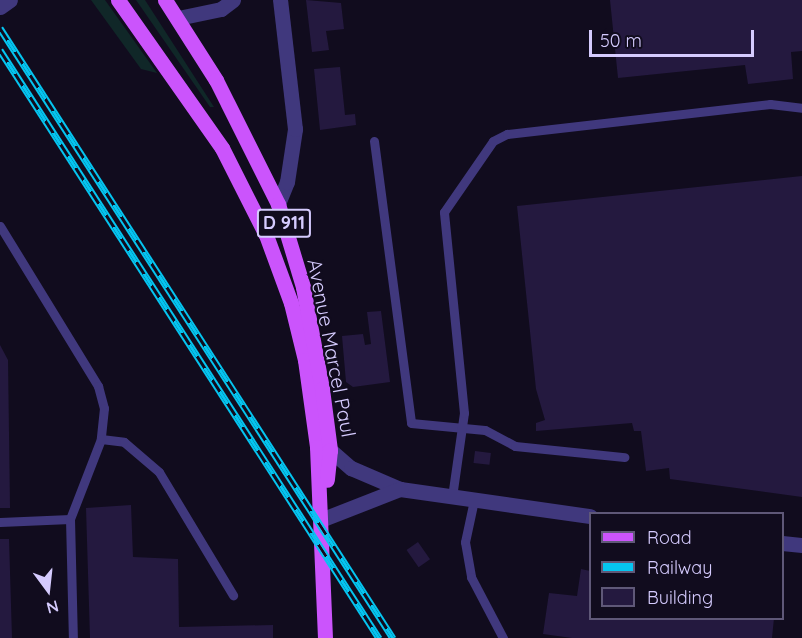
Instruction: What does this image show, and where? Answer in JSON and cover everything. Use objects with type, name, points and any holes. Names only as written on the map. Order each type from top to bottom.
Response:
[{"type":"main road","name":"Avenue Marcel Paul","points":[[118,0],[222,148],[266,235],[302,340],[323,519],[325,638]]},
{"type":"main road","name":"Avenue Marcel Paul","points":[[165,0],[178,18],[255,151],[278,204],[303,287],[330,450],[323,519]]},
{"type":"street","points":[[0,8],[10,0]]},
{"type":"street","points":[[178,18],[221,9],[233,0]]},
{"type":"street","points":[[278,204],[287,182],[295,129],[280,0]]},
{"type":"street","points":[[330,450],[351,468],[400,489],[589,516]]},
{"type":"street","points":[[323,519],[400,489]]},
{"type":"street","points":[[784,543],[802,545]]},
{"type":"lane","points":[[452,497],[462,428],[444,212],[493,141],[507,134],[770,104],[802,108]]},
{"type":"lane","points":[[374,141],[408,418],[420,426],[485,430],[515,446],[624,457]]},
{"type":"lane","points":[[0,226],[98,386],[104,408],[101,439],[70,519],[73,638]]},
{"type":"lane","points":[[101,439],[124,442],[159,472],[233,596]]},
{"type":"lane","points":[[474,500],[465,542],[471,577],[503,638]]},
{"type":"lane","points":[[0,522],[70,519]]},
{"type":"green space","points":[[91,0],[105,0],[157,73],[141,69]]},
{"type":"green space","points":[[136,0],[145,0],[214,107],[210,107]]},
{"type":"building","points":[[306,0],[341,3],[344,29],[326,31],[329,50],[312,52]]},
{"type":"building","points":[[610,0],[802,0],[802,51],[791,52],[793,79],[748,84],[745,65],[618,78]]},
{"type":"building","points":[[340,67],[345,115],[355,114],[356,125],[320,130],[314,69]]},
{"type":"building","points":[[802,176],[802,497],[670,479],[669,468],[646,471],[641,431],[634,431],[632,423],[536,431],[536,423],[545,420],[536,389],[517,206]]},
{"type":"building","points":[[381,311],[390,382],[353,387],[346,382],[342,336],[363,334],[365,345],[371,344],[367,312]]},
{"type":"building","points":[[0,345],[8,360],[10,508],[0,508]]},
{"type":"building","points":[[475,451],[491,453],[489,465],[474,463]]},
{"type":"building","points":[[131,505],[133,557],[178,559],[179,627],[273,625],[273,638],[90,638],[86,508]]},
{"type":"building","points":[[0,539],[9,539],[12,638],[0,638]]},
{"type":"building","points":[[418,542],[430,559],[419,567],[407,550]]},
{"type":"building","points":[[581,569],[589,571],[589,620],[774,620],[772,638],[572,638],[543,634],[549,593],[577,596]]},
{"type":"railway","points":[[0,28],[393,638]]},
{"type":"railway","points":[[0,50],[379,638]]}]
